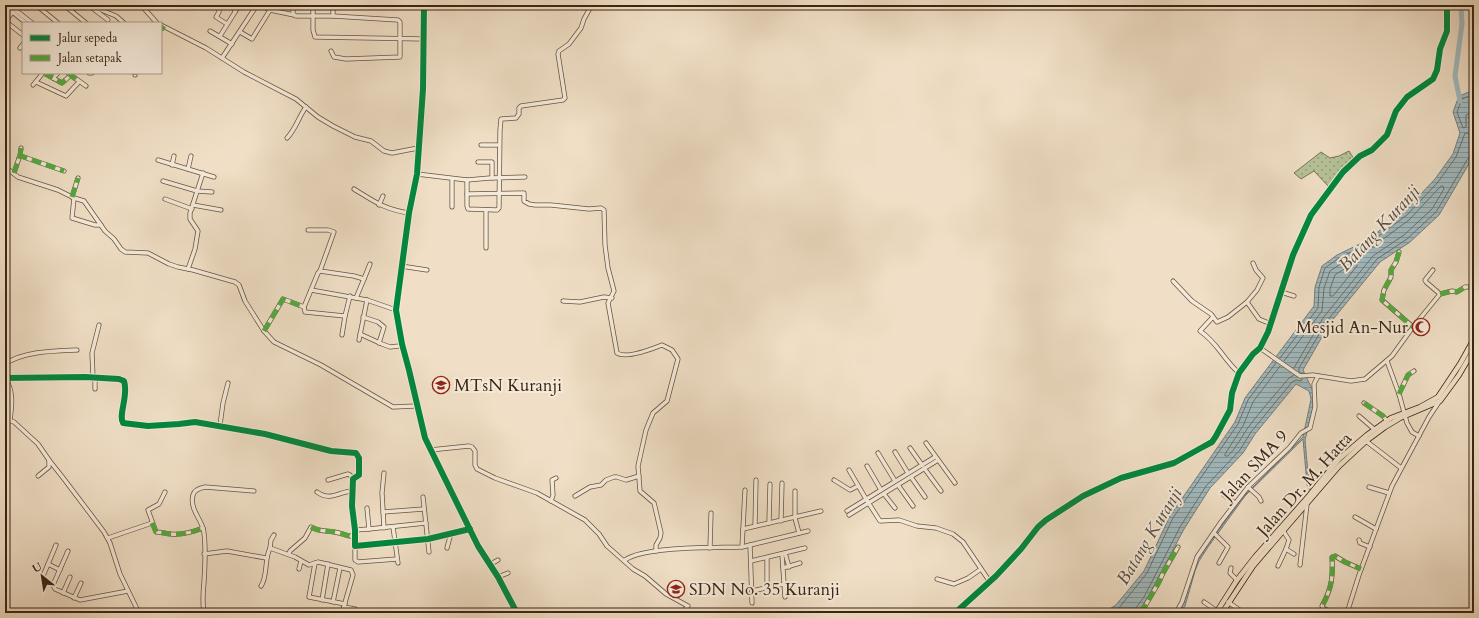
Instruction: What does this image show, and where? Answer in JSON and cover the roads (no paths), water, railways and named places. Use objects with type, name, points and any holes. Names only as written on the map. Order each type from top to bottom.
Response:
[{"type":"main road","points":[[1439,399],[1474,339]]},
{"type":"main road","points":[[1439,399],[1459,375],[1474,351]]},
{"type":"main road","name":"Jalan Dr. M. Hatta","points":[[1238,582],[1301,512],[1308,497],[1339,459],[1374,429],[1387,421],[1439,399]]},
{"type":"main road","name":"Jalan Dr. M. Hatta","points":[[1216,612],[1255,557],[1305,505],[1339,466],[1366,441],[1405,414]]},
{"type":"main road","points":[[1222,613],[1238,582]]},
{"type":"street","points":[[9,5],[25,22]]},
{"type":"street","points":[[18,5],[5,21],[22,34]]},
{"type":"street","points":[[36,5],[57,22]]},
{"type":"street","points":[[64,5],[85,22]]},
{"type":"street","points":[[89,5],[106,22],[114,15]]},
{"type":"street","points":[[89,5],[114,15],[123,22]]},
{"type":"street","points":[[141,5],[156,22]]},
{"type":"street","points":[[219,5],[219,12],[216,17],[227,24]]},
{"type":"street","points":[[233,5],[235,12]]},
{"type":"street","points":[[220,36],[239,5]]},
{"type":"street","points":[[222,58],[257,5]]},
{"type":"street","points":[[261,5],[270,10],[294,15],[398,20],[400,24],[400,58],[346,59],[334,57],[331,51]]},
{"type":"street","points":[[293,5],[294,15]]},
{"type":"street","points":[[313,5],[315,37],[400,40],[424,39]]},
{"type":"street","points":[[333,5],[333,16]]},
{"type":"street","points":[[424,5],[423,89],[416,174],[401,266],[396,310],[402,344],[425,438],[470,529],[517,613]]},
{"type":"street","points":[[955,613],[990,582],[1021,549],[1041,524],[1071,503],[1121,478],[1174,463],[1212,442],[1230,410],[1232,393],[1239,373],[1253,354],[1260,348],[1268,332],[1300,238],[1311,215],[1342,172],[1360,156],[1372,150],[1387,134],[1396,111],[1407,97],[1433,79],[1447,28],[1447,5]]},
{"type":"street","points":[[5,6],[30,22]]},
{"type":"street","points":[[240,32],[252,39],[270,10]]},
{"type":"street","points":[[467,180],[468,209],[497,210],[499,208],[499,145],[501,119],[516,118],[519,114],[518,108],[521,106],[563,100],[565,98],[558,51],[569,44],[581,28],[589,10]]},
{"type":"street","points":[[162,25],[250,75],[296,99],[333,126],[355,137],[372,141],[387,152],[392,153],[418,148]]},
{"type":"street","points":[[210,31],[232,44]]},
{"type":"street","points":[[33,85],[42,74]]},
{"type":"street","points":[[45,74],[63,83],[69,74],[86,86]]},
{"type":"street","points":[[53,78],[57,74]]},
{"type":"street","points":[[36,82],[66,96],[79,82]]},
{"type":"street","points":[[287,138],[293,131],[299,116],[306,106]]},
{"type":"street","points":[[482,145],[499,145]]},
{"type":"street","points":[[14,173],[21,148]]},
{"type":"street","points":[[20,156],[64,171]]},
{"type":"street","points":[[172,165],[174,156]]},
{"type":"street","points":[[188,169],[192,156]]},
{"type":"street","points":[[158,160],[214,177]]},
{"type":"street","points":[[478,162],[499,161]]},
{"type":"street","points":[[492,162],[492,178]]},
{"type":"street","points":[[5,167],[18,177],[58,190],[73,198],[84,201],[92,215],[108,235],[114,239],[120,249],[125,252],[148,253],[169,264],[235,282],[239,285],[245,301],[264,331],[274,342],[322,365],[393,407],[415,406],[417,404]]},
{"type":"street","points":[[188,269],[195,249],[198,231],[190,218],[203,173]]},
{"type":"street","points":[[416,174],[467,180],[525,177]]},
{"type":"street","points":[[78,178],[73,198],[72,218],[95,225],[101,225]]},
{"type":"street","points":[[452,178],[452,207]]},
{"type":"street","points":[[164,181],[197,191],[212,192]]},
{"type":"street","points":[[354,189],[379,205],[409,214]]},
{"type":"street","points":[[467,194],[524,193],[526,202],[535,205],[604,209],[605,245],[608,268],[614,291],[612,298],[608,303],[617,353],[622,355],[645,352],[662,345],[672,350],[678,359],[667,401],[653,413],[648,426],[638,466],[640,491],[654,503],[661,533],[656,545],[656,551]]},
{"type":"street","points":[[379,205],[383,196]]},
{"type":"street","points":[[165,199],[192,207],[221,210]]},
{"type":"street","points":[[486,210],[486,248]]},
{"type":"street","points":[[308,230],[328,230],[334,232],[320,271],[310,290],[304,307],[305,312],[345,316]]},
{"type":"street","points":[[1399,252],[1396,262],[1391,270],[1382,300],[1413,327]]},
{"type":"street","points":[[1173,281],[1192,301],[1219,323],[1228,318],[1248,302],[1257,290],[1263,278],[1256,270],[1254,263]]},
{"type":"street","points":[[356,298],[370,264]]},
{"type":"street","points":[[401,266],[427,270]]},
{"type":"street","points":[[5,270],[5,282]]},
{"type":"street","points":[[1433,270],[1426,282],[1440,294]]},
{"type":"street","points":[[320,271],[364,279]]},
{"type":"street","points":[[1260,348],[1300,376],[1318,376],[1346,380],[1359,380],[1371,374],[1392,356],[1440,294],[1452,290],[1457,292],[1465,287],[1474,286]]},
{"type":"street","points":[[310,290],[350,296],[396,310]]},
{"type":"street","points":[[1281,292],[1294,296]]},
{"type":"street","points":[[342,335],[350,296]]},
{"type":"street","points":[[564,301],[580,302],[604,297],[612,298]]},
{"type":"street","points":[[264,331],[283,298],[304,307]]},
{"type":"street","points":[[359,340],[367,300]]},
{"type":"street","points":[[1248,302],[1259,320],[1271,324]]},
{"type":"street","points":[[364,317],[378,322],[384,327],[379,343]]},
{"type":"street","points":[[1213,317],[1200,330],[1213,340],[1228,363],[1239,373]]},
{"type":"street","points":[[95,389],[92,353],[100,324]]},
{"type":"street","points":[[360,334],[379,343],[395,347],[402,344]]},
{"type":"street","points":[[5,364],[18,356],[77,350]]},
{"type":"street","points":[[1387,361],[1410,429],[1419,436]]},
{"type":"street","points":[[1399,394],[1408,375],[1414,370]]},
{"type":"street","name":"Jalan SMA 9","points":[[1176,613],[1182,602],[1194,562],[1215,534],[1235,503],[1305,431],[1310,428],[1315,407],[1314,386],[1318,376]]},
{"type":"street","points":[[10,420],[12,393],[6,379],[94,377],[119,378],[124,381],[126,392],[122,417],[123,423],[148,426],[193,422],[265,434],[331,451],[356,454],[359,458],[359,474],[353,479]]},
{"type":"street","points":[[220,426],[223,403],[228,383]]},
{"type":"street","points":[[1347,613],[1361,569],[1389,493],[1428,417],[1439,399]]},
{"type":"street","points":[[1364,402],[1383,416],[1387,421]]},
{"type":"street","points":[[1358,416],[1374,429]]},
{"type":"street","points":[[5,419],[14,422],[43,450],[48,460],[108,538],[119,571],[139,613]]},
{"type":"street","points":[[1366,441],[1401,468]]},
{"type":"street","points":[[926,443],[955,483]]},
{"type":"street","points":[[430,450],[469,446],[472,447],[475,452],[475,465],[477,469],[495,478],[537,493],[589,524],[607,546],[625,560],[633,569],[666,594],[688,606],[682,613]]},
{"type":"street","points":[[910,448],[941,491]]},
{"type":"street","points":[[894,452],[926,497]]},
{"type":"street","points":[[878,453],[896,483],[913,506]]},
{"type":"street","points":[[848,513],[936,458]]},
{"type":"street","points":[[38,476],[49,467],[48,460]]},
{"type":"street","points":[[867,466],[895,508]]},
{"type":"street","points":[[849,470],[880,521],[899,520],[917,526],[936,528],[953,534],[963,542],[990,582]]},
{"type":"street","points":[[384,473],[382,493],[384,528]]},
{"type":"street","points":[[328,480],[348,474],[353,479],[352,506],[355,530],[355,560],[358,562],[397,561],[393,527]]},
{"type":"street","points":[[576,496],[590,487],[601,485],[607,479],[617,477],[626,480],[638,476]]},
{"type":"street","points":[[551,501],[553,495],[552,480],[556,478]]},
{"type":"street","points":[[755,526],[756,480]]},
{"type":"street","points":[[834,480],[850,490],[858,486]]},
{"type":"street","points":[[781,520],[782,483]]},
{"type":"street","points":[[769,523],[770,484]]},
{"type":"street","points":[[204,613],[202,599],[204,580],[204,532],[195,512],[193,496],[196,490],[205,487],[254,491]]},
{"type":"street","points":[[1369,487],[1389,493]]},
{"type":"street","points":[[1250,489],[1261,501]]},
{"type":"street","points":[[742,547],[744,490]]},
{"type":"street","points":[[317,492],[322,496],[332,497],[346,491],[353,491]]},
{"type":"street","points":[[795,491],[796,518],[799,533]]},
{"type":"street","points":[[165,492],[159,504],[148,510],[156,532],[170,534],[192,532],[203,528]]},
{"type":"street","points":[[1224,495],[1235,503]]},
{"type":"street","points":[[423,497],[429,552]]},
{"type":"street","points":[[1300,565],[1305,505]]},
{"type":"street","points":[[367,508],[369,530]]},
{"type":"street","points":[[383,512],[424,509]]},
{"type":"street","points":[[743,529],[821,511]]},
{"type":"street","points":[[710,548],[711,513]]},
{"type":"street","points":[[1355,517],[1376,529]]},
{"type":"street","points":[[108,538],[152,523]]},
{"type":"street","points":[[355,530],[426,524]]},
{"type":"street","points":[[289,554],[305,538],[311,527],[322,531],[354,536]]},
{"type":"street","points":[[355,546],[428,539],[470,529]]},
{"type":"street","points":[[625,560],[632,556],[656,551],[742,547],[808,531]]},
{"type":"street","points":[[1278,566],[1286,549],[1289,538],[1284,532]]},
{"type":"street","points":[[447,548],[451,533]]},
{"type":"street","points":[[1215,534],[1228,548],[1219,563]]},
{"type":"street","points":[[261,586],[264,580],[266,558],[274,535]]},
{"type":"street","points":[[1359,540],[1360,543],[1370,547]]},
{"type":"street","points":[[43,576],[56,545]]},
{"type":"street","points":[[750,545],[752,603]]},
{"type":"street","points":[[1141,613],[1160,582],[1163,573],[1178,547]]},
{"type":"street","points":[[270,548],[289,554],[309,565],[315,563],[328,564],[351,570],[353,574],[342,613]]},
{"type":"street","points":[[751,562],[805,548]]},
{"type":"street","points":[[1286,549],[1294,554]]},
{"type":"street","points":[[204,554],[227,550],[266,558]]},
{"type":"street","points":[[68,551],[53,585],[55,589],[77,600],[86,600],[128,591]]},
{"type":"street","points":[[783,554],[788,567]]},
{"type":"street","points":[[783,554],[785,597]]},
{"type":"street","points":[[1333,613],[1322,606],[1331,586],[1333,576],[1332,557],[1335,556],[1361,569]]},
{"type":"street","points":[[767,558],[767,587]]},
{"type":"street","points":[[490,565],[498,560]]},
{"type":"street","points":[[299,570],[301,561]]},
{"type":"street","points":[[315,563],[308,596],[355,609]]},
{"type":"street","points":[[48,564],[60,570]]},
{"type":"street","points":[[322,600],[328,564]]},
{"type":"street","points":[[783,568],[800,564]]},
{"type":"street","points":[[333,602],[340,568]]},
{"type":"street","points":[[1231,568],[1230,573],[1238,582]]},
{"type":"street","points":[[937,579],[954,584],[968,578],[981,569]]},
{"type":"street","points":[[498,577],[508,574]]},
{"type":"street","points":[[63,593],[70,577]]},
{"type":"street","points":[[74,598],[81,583]]},
{"type":"street","points":[[752,591],[784,584]]},
{"type":"street","points":[[1204,602],[1216,612]]},
{"type":"street","points":[[1228,602],[1244,613]]},
{"type":"water","points":[[1474,90],[1474,116],[1469,117],[1471,132],[1474,131],[1474,158],[1470,162],[1439,215],[1410,242],[1380,262],[1330,323],[1303,370],[1314,393],[1314,404],[1305,440],[1308,473],[1311,487],[1310,490],[1307,485],[1303,439],[1245,496],[1208,547],[1199,561],[1195,571],[1185,606],[1180,613],[1178,613],[1198,557],[1244,496],[1303,437],[1311,399],[1309,391],[1296,384],[1255,434],[1243,453],[1210,488],[1184,529],[1147,599],[1137,613],[1103,613],[1116,605],[1144,571],[1170,516],[1235,422],[1245,398],[1314,306],[1315,287],[1322,266],[1337,255],[1366,241],[1404,212],[1435,179],[1453,154],[1460,133],[1453,112],[1459,96]]},
{"type":"waterway","points":[[1460,101],[1455,76],[1462,24],[1461,5]]},
{"type":"place","name":"Mesjid An-Nur","points":[[1421,327]]},
{"type":"place","name":"MTsN Kuranji","points":[[441,385]]},
{"type":"place","name":"SDN No. 35 Kuranji","points":[[676,589]]},
{"type":"water label","name":"Batang Kuranji","points":[[1379,228]]},
{"type":"water label","name":"Batang Kuranji","points":[[1149,536]]}]
